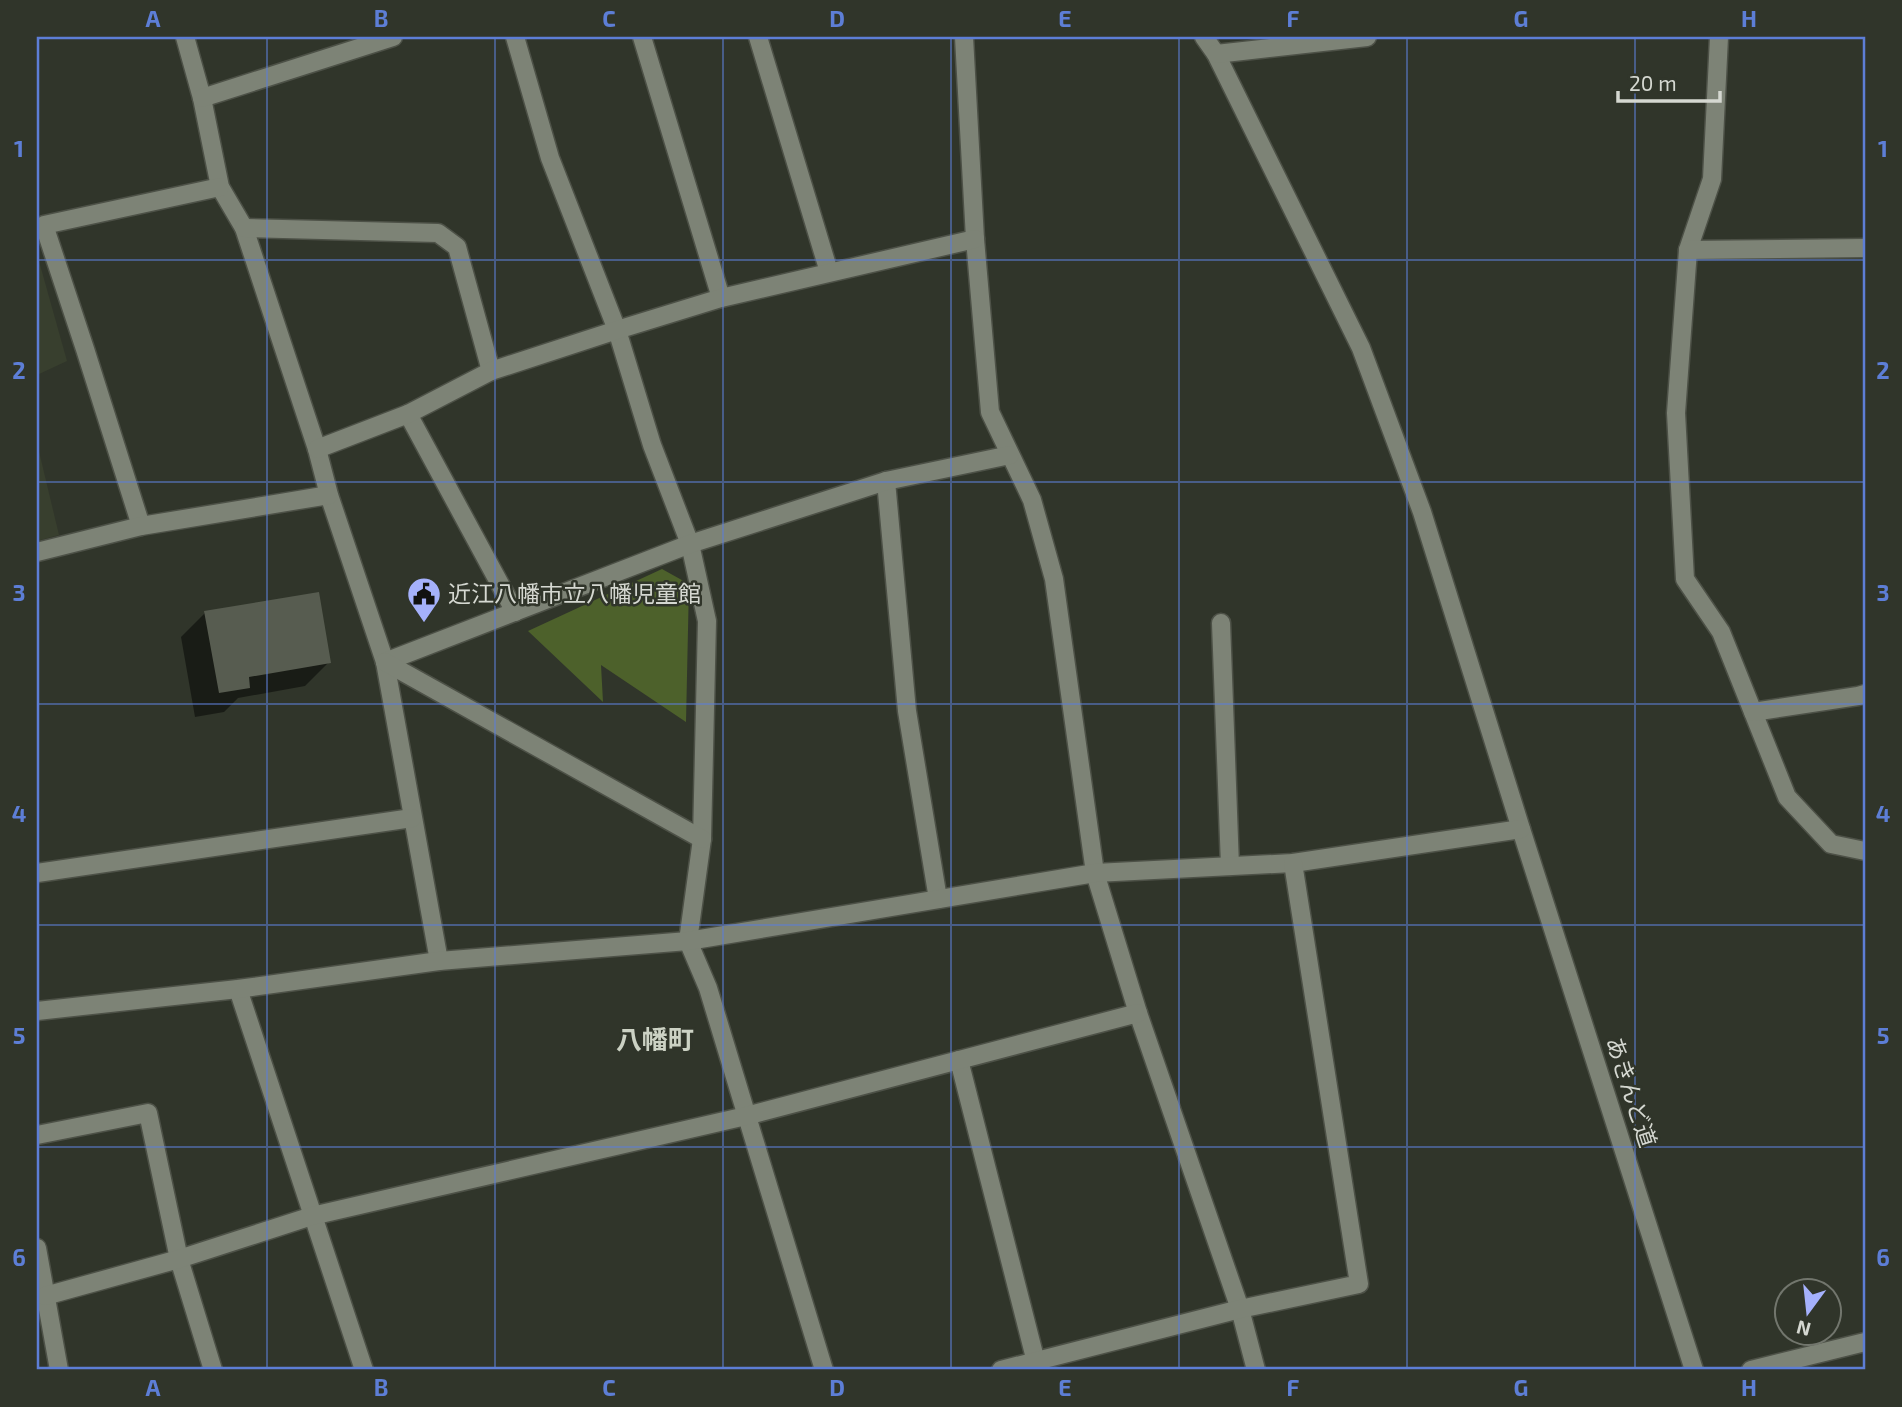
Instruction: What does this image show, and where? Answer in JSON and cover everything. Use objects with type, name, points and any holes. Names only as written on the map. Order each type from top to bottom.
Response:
[{"type":"street","points":[[185,37],[202,98],[220,187],[244,228],[385,662],[439,961]]},
{"type":"street","points":[[202,98],[393,37]]},
{"type":"street","points":[[515,37],[550,158],[617,330],[652,445],[690,544],[707,621],[702,839],[688,941],[708,988],[824,1370]]},
{"type":"street","points":[[642,37],[721,298]]},
{"type":"street","points":[[758,37],[829,272]]},
{"type":"street","points":[[964,37],[975,239],[990,412],[1032,500],[1054,579],[1095,873],[1138,1013],[1240,1310],[1256,1370]]},
{"type":"street","name":"あきんど道","points":[[1205,37],[1216,54],[1361,348],[1422,512],[1694,1370]]},
{"type":"street","points":[[1216,54],[1367,37]]},
{"type":"street","points":[[1720,37],[1712,179],[1688,250],[1676,413],[1685,579],[1721,632],[1787,797],[1831,844],[1865,851]]},
{"type":"street","points":[[141,526],[44,225],[220,187]]},
{"type":"street","points":[[244,228],[438,233],[457,247],[491,371]]},
{"type":"street","points":[[317,449],[408,414],[491,371],[617,330],[721,298],[975,239]]},
{"type":"street","points":[[1688,250],[1865,248]]},
{"type":"street","points":[[408,414],[515,612]]},
{"type":"street","points":[[385,662],[690,544],[886,481],[1010,455]]},
{"type":"street","points":[[886,481],[907,711],[938,899]]},
{"type":"street","points":[[37,552],[141,526],[329,495]]},
{"type":"street","points":[[1221,623],[1230,866]]},
{"type":"street","points":[[385,662],[702,839]]},
{"type":"street","points":[[1753,712],[1865,694]]},
{"type":"street","points":[[37,873],[412,818]]},
{"type":"street","points":[[37,1011],[238,989],[439,961],[688,941],[1095,873],[1293,863],[1521,829]]},
{"type":"street","points":[[1001,1370],[1240,1310],[1359,1284],[1293,863]]},
{"type":"street","points":[[238,989],[364,1370]]},
{"type":"street","points":[[45,1296],[179,1259],[312,1216],[746,1116],[1138,1013]]},
{"type":"street","points":[[959,1060],[1036,1362]]},
{"type":"street","points":[[37,1135],[148,1113],[179,1259],[214,1370]]},
{"type":"street","points":[[37,1248],[59,1370]]},
{"type":"street","points":[[1751,1370],[1865,1342]]},
{"type":"shaded area","points":[[37,254],[67,361],[37,375]]},
{"type":"shaded area","points":[[37,443],[59,535],[37,541]]},
{"type":"green space","points":[[662,569],[689,584],[686,722],[601,665],[603,702],[528,631]]},
{"type":"building","points":[[319,592],[331,663],[249,677],[250,688],[219,693],[204,611]]},
{"type":"place","name":"近江八幡市立八幡児童館","points":[[424,624]]},
{"type":"district","name":"八幡町","points":[[655,1040]]}]
